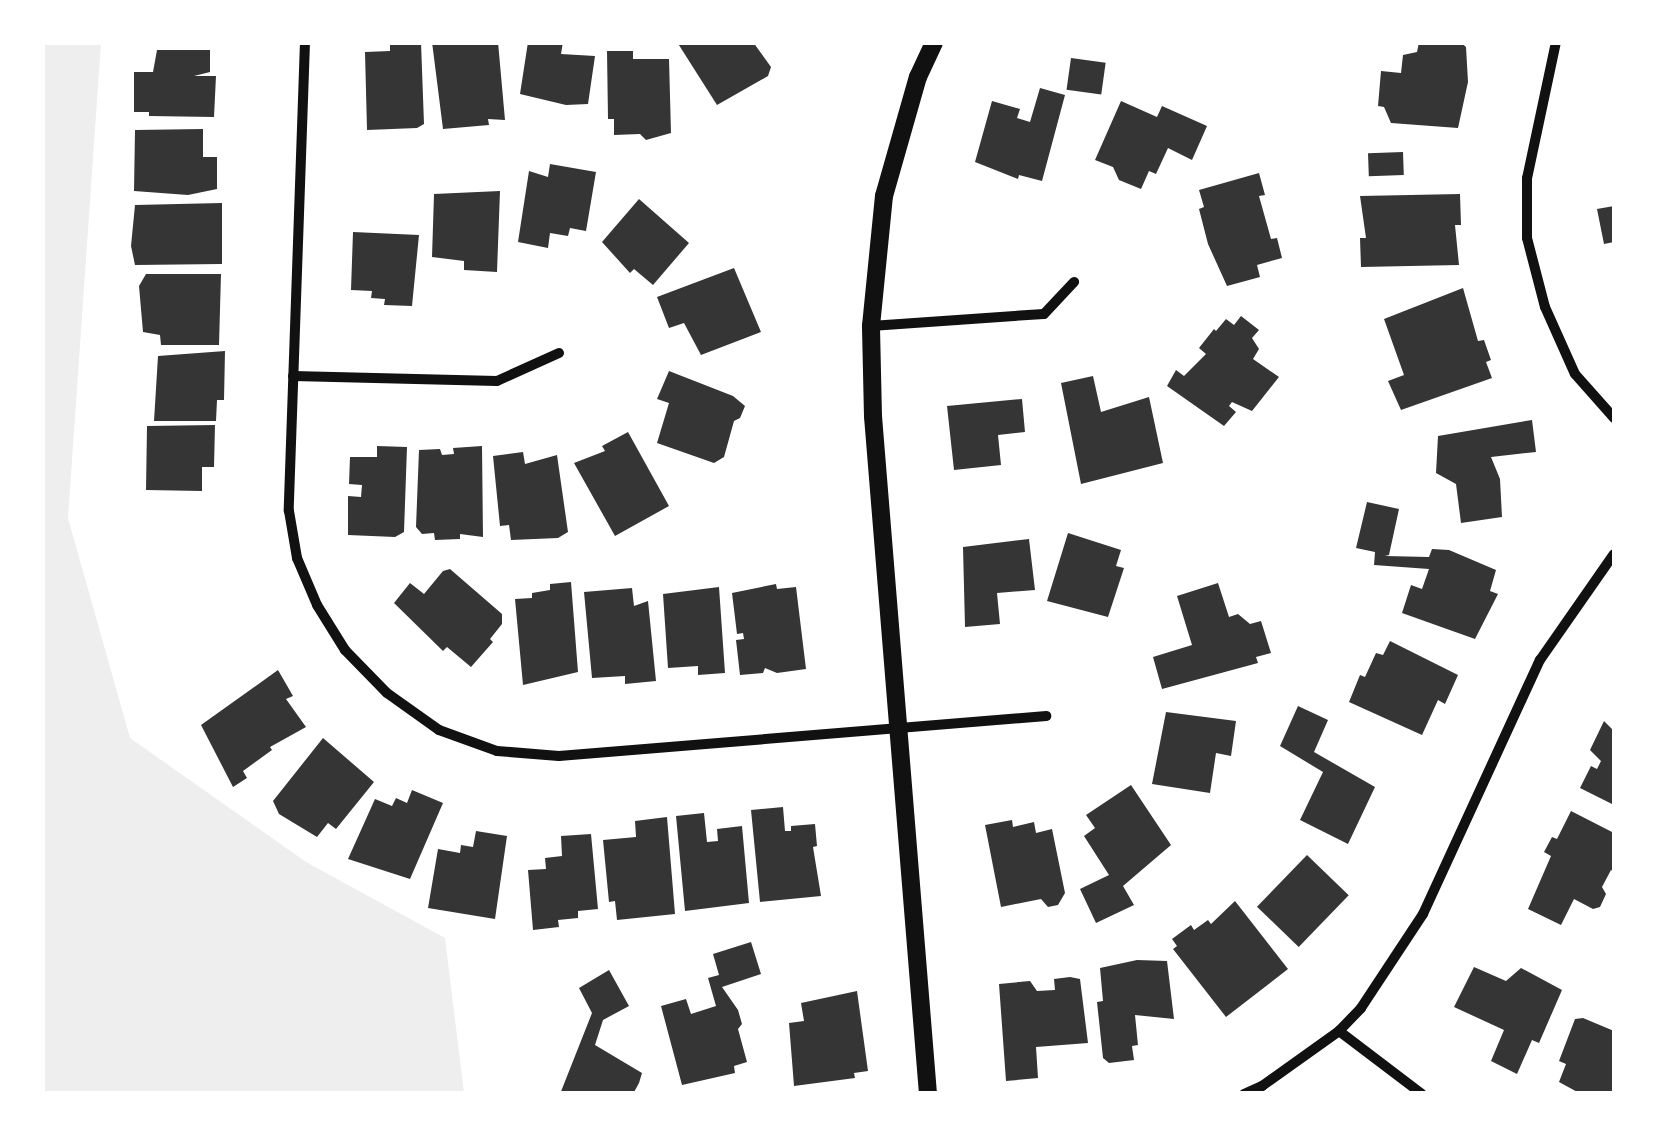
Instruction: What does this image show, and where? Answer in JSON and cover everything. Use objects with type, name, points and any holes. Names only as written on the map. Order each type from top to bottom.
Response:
[{"type":"street","points":[[305,42],[289,511],[296,558],[345,650],[388,693],[439,730],[497,751],[559,756],[1046,716]]},
{"type":"street","points":[[928,1094],[873,416],[872,326],[884,196],[918,77],[934,42]]},
{"type":"street","points":[[1556,42],[1527,178],[1527,238],[1544,307],[1575,374],[1614,418]]},
{"type":"street","points":[[872,326],[1044,314],[1074,282]]},
{"type":"street","points":[[293,376],[497,381],[559,353]]},
{"type":"street","points":[[1244,1094],[1262,1086],[1339,1032],[1361,1008],[1423,914],[1540,660],[1614,554]]},
{"type":"street","points":[[1339,1032],[1422,1094]]},
{"type":"shaded area","points":[[42,43],[101,43],[68,518],[130,738],[306,862],[445,938],[464,1093],[43,1093]]},
{"type":"building","points":[[390,42],[421,42],[424,124],[417,128],[367,130],[365,52],[390,51]]},
{"type":"building","points":[[432,42],[498,42],[505,120],[488,119],[489,125],[443,129]]},
{"type":"building","points":[[528,42],[563,42],[561,54],[595,56],[588,104],[566,105],[520,94]]},
{"type":"building","points":[[677,42],[753,42],[771,67],[768,76],[717,105]]},
{"type":"building","points":[[1419,42],[1460,42],[1466,47],[1468,82],[1458,128],[1391,123],[1384,107],[1378,106],[1381,71],[1401,73],[1403,55],[1417,52]]},
{"type":"building","points":[[157,50],[210,50],[210,72],[194,76],[216,76],[214,117],[149,116],[149,112],[134,112],[134,72],[153,72]]},
{"type":"building","points":[[607,51],[633,51],[633,59],[669,59],[671,133],[646,140],[640,134],[614,135],[614,119],[608,119]]},
{"type":"building","points":[[1071,58],[1106,63],[1101,95],[1067,90]]},
{"type":"building","points":[[1040,88],[1065,95],[1042,181],[1019,175],[1018,179],[975,162],[992,101],[1020,109],[1017,118],[1030,122]]},
{"type":"building","points":[[1121,101],[1157,117],[1162,106],[1207,126],[1192,160],[1168,148],[1156,174],[1149,171],[1141,189],[1119,180],[1113,167],[1095,160]]},
{"type":"building","points":[[203,129],[203,157],[217,157],[217,189],[188,195],[134,191],[135,130]]},
{"type":"building","points":[[1403,152],[1404,175],[1369,176],[1368,153]]},
{"type":"building","points":[[550,164],[596,172],[586,231],[570,228],[568,236],[550,233],[548,248],[518,242],[529,171],[548,177]]},
{"type":"building","points":[[1259,173],[1265,195],[1259,196],[1271,239],[1277,238],[1282,258],[1257,265],[1260,277],[1227,286],[1208,244],[1199,209],[1204,207],[1199,190]]},
{"type":"building","points":[[500,191],[497,272],[464,270],[464,261],[432,257],[434,194]]},
{"type":"building","points":[[1460,194],[1461,225],[1455,225],[1459,265],[1361,267],[1360,238],[1366,238],[1360,196]]},
{"type":"building","points":[[639,199],[689,243],[653,285],[634,269],[630,273],[602,242]]},
{"type":"building","points":[[222,203],[222,264],[135,265],[131,246],[135,205]]},
{"type":"building","points":[[1614,206],[1614,242],[1604,244],[1597,209]]},
{"type":"building","points":[[353,232],[419,235],[412,306],[384,305],[385,299],[371,298],[372,291],[351,290]]},
{"type":"building","points":[[734,268],[761,332],[701,355],[684,323],[669,328],[657,297]]},
{"type":"building","points":[[146,274],[221,274],[219,345],[161,345],[160,335],[143,332],[139,286]]},
{"type":"building","points":[[1463,288],[1478,341],[1484,340],[1491,360],[1486,362],[1492,378],[1401,410],[1388,381],[1404,375],[1384,319]]},
{"type":"building","points":[[1241,316],[1259,330],[1252,338],[1259,349],[1253,359],[1279,377],[1252,411],[1232,402],[1229,406],[1236,412],[1224,426],[1167,386],[1176,370],[1184,376],[1206,354],[1199,348],[1214,329],[1226,319],[1234,325]]},
{"type":"building","points":[[225,351],[224,400],[217,400],[216,421],[154,421],[158,356]]},
{"type":"building","points":[[669,371],[733,396],[745,406],[740,418],[734,421],[724,457],[714,463],[657,443],[669,403],[657,399]]},
{"type":"building","points":[[1093,376],[1101,412],[1149,397],[1163,463],[1081,484],[1061,383]]},
{"type":"building","points":[[1022,399],[1025,432],[998,435],[1001,465],[954,470],[947,406]]},
{"type":"building","points":[[1532,420],[1536,452],[1491,457],[1500,479],[1502,517],[1461,523],[1456,484],[1436,473],[1438,436]]},
{"type":"building","points":[[215,425],[214,467],[202,467],[202,491],[146,490],[147,426]]},
{"type":"building","points":[[628,432],[669,506],[615,536],[574,463],[605,451],[602,446]]},
{"type":"building","points":[[377,446],[407,447],[404,532],[395,537],[348,535],[348,496],[361,497],[362,485],[349,484],[350,457],[377,457]]},
{"type":"building","points":[[482,446],[483,537],[460,534],[460,539],[435,540],[434,533],[422,534],[416,527],[419,450],[440,449],[442,455],[454,454],[453,448]]},
{"type":"building","points":[[523,452],[525,464],[557,455],[568,532],[558,538],[511,540],[509,525],[500,526],[493,456]]},
{"type":"building","points":[[1367,502],[1399,509],[1389,555],[1385,556],[1429,557],[1432,549],[1449,550],[1496,570],[1490,591],[1498,594],[1475,639],[1402,613],[1411,585],[1422,589],[1429,569],[1374,565],[1375,552],[1356,548]]},
{"type":"building","points":[[1068,533],[1121,550],[1116,566],[1124,568],[1108,617],[1047,601]]},
{"type":"building","points":[[1029,539],[1035,590],[997,593],[1000,624],[965,627],[963,547]]},
{"type":"building","points":[[450,569],[502,614],[502,624],[490,639],[493,642],[471,667],[447,647],[443,651],[394,603],[410,583],[424,594],[443,571]]},
{"type":"building","points":[[571,582],[578,672],[523,685],[515,599],[532,598],[532,593],[550,590],[550,584]]},
{"type":"building","points":[[1218,583],[1229,617],[1238,614],[1250,624],[1261,621],[1271,653],[1256,657],[1258,663],[1162,689],[1153,657],[1192,645],[1177,596]]},
{"type":"building","points":[[776,584],[777,589],[796,587],[806,669],[777,673],[765,668],[763,673],[740,675],[736,640],[744,639],[743,633],[737,634],[732,593]]},
{"type":"building","points":[[719,587],[725,673],[698,675],[698,666],[668,668],[663,594]]},
{"type":"building","points":[[632,588],[634,606],[648,601],[656,681],[625,684],[625,676],[592,678],[584,592]]},
{"type":"building","points":[[1390,641],[1458,675],[1445,704],[1438,700],[1422,735],[1349,702],[1360,675],[1365,677],[1376,653],[1383,655]]},
{"type":"building","points":[[278,670],[293,696],[286,699],[306,727],[270,747],[272,750],[243,771],[247,778],[233,787],[201,725]]},
{"type":"building","points":[[1298,706],[1328,720],[1314,752],[1375,787],[1348,844],[1300,820],[1323,772],[1280,746]]},
{"type":"building","points":[[1166,712],[1236,721],[1231,756],[1216,753],[1210,793],[1152,784]]},
{"type":"building","points":[[1604,721],[1614,731],[1614,805],[1580,788],[1591,766],[1597,769],[1601,761],[1590,750]]},
{"type":"building","points":[[323,738],[374,782],[336,829],[328,823],[317,837],[279,814],[273,801]]},
{"type":"building","points":[[1131,785],[1171,845],[1123,886],[1134,905],[1096,923],[1080,889],[1109,875],[1084,836],[1095,828],[1086,815]]},
{"type":"building","points":[[412,790],[443,803],[410,879],[348,859],[375,799],[392,806],[396,798],[407,803]]},
{"type":"building","points":[[783,807],[785,831],[791,831],[791,826],[815,824],[817,846],[813,847],[821,896],[760,902],[751,810]]},
{"type":"building","points":[[1571,811],[1614,833],[1614,872],[1611,870],[1602,887],[1606,894],[1600,907],[1593,909],[1574,899],[1561,925],[1528,909],[1551,856],[1544,852],[1552,837],[1557,839]]},
{"type":"building","points":[[704,813],[707,842],[718,841],[717,829],[742,826],[749,903],[685,911],[676,816]]},
{"type":"building","points":[[667,817],[675,914],[617,920],[615,901],[609,902],[603,840],[636,837],[635,821]]},
{"type":"building","points":[[1012,820],[1013,827],[1034,822],[1036,833],[1052,829],[1065,893],[1058,905],[1048,907],[1041,899],[1001,907],[985,825]]},
{"type":"building","points":[[476,831],[507,836],[495,919],[428,908],[438,849],[460,853],[461,845],[473,847]]},
{"type":"building","points":[[591,834],[598,909],[578,911],[578,918],[558,920],[559,927],[533,930],[528,870],[546,869],[545,858],[562,856],[561,836]]},
{"type":"building","points":[[1307,855],[1349,895],[1299,947],[1257,907]]},
{"type":"building","points":[[1235,901],[1288,969],[1226,1017],[1173,949],[1177,946],[1172,939],[1191,925],[1194,930],[1208,920],[1211,924]]},
{"type":"building","points":[[751,942],[761,974],[722,987],[738,1010],[742,1024],[738,1029],[747,1062],[734,1066],[735,1073],[682,1085],[661,1006],[686,999],[691,1014],[716,1006],[708,978],[719,975],[713,954]]},
{"type":"building","points":[[1137,960],[1167,961],[1174,1019],[1135,1015],[1138,1045],[1132,1046],[1134,1060],[1109,1063],[1103,1058],[1097,1002],[1103,1001],[1100,968]]},
{"type":"building","points":[[1474,967],[1506,981],[1521,968],[1562,990],[1539,1043],[1532,1040],[1517,1074],[1491,1061],[1504,1030],[1454,1007]]},
{"type":"building","points":[[609,970],[629,1006],[603,1020],[595,1045],[642,1073],[639,1083],[633,1094],[560,1094],[592,1013],[579,988]]},
{"type":"building","points":[[1054,979],[1080,979],[1088,1043],[1036,1047],[1038,1078],[1006,1081],[999,984],[1030,981],[1037,991],[1055,990]]},
{"type":"building","points":[[857,991],[868,1071],[854,1073],[855,1078],[794,1086],[789,1023],[804,1021],[801,1003]]},
{"type":"building","points":[[1583,1018],[1614,1031],[1614,1094],[1581,1094],[1559,1082],[1566,1064],[1559,1061],[1575,1019]]}]
